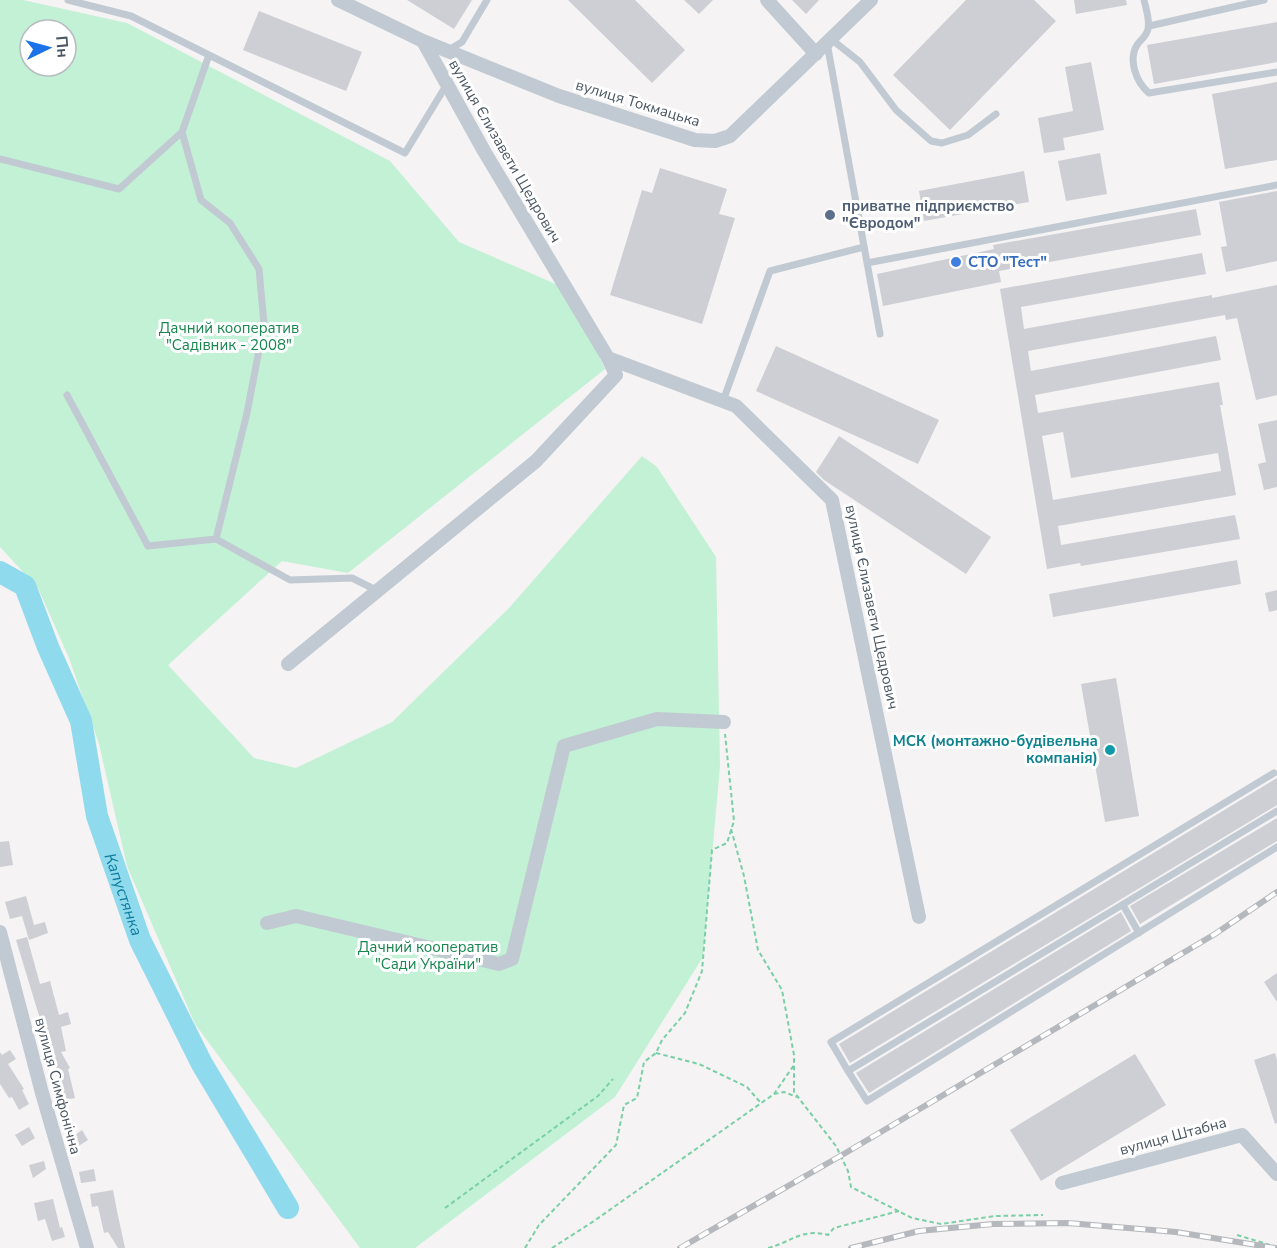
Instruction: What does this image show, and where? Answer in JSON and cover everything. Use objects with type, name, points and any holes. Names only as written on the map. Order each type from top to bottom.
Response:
[{"type":"street","points":[[338,0],[423,41]]},
{"type":"street","points":[[767,0],[816,54]]},
{"type":"street","name":"вулиця Токмацька","points":[[423,41],[559,96],[695,140],[715,141],[730,135],[871,0]]},
{"type":"street","name":"вулиця Єлизавети Щедрович","points":[[423,41],[484,151],[608,358],[736,406],[832,500],[919,916]]},
{"type":"street","points":[[288,664],[536,461],[616,375],[608,358]]},
{"type":"street","points":[[267,923],[296,916],[499,964],[512,959],[564,746],[657,718],[724,722]]},
{"type":"street","name":"вулиця Симфонічна","points":[[0,932],[42,1093],[87,1248]]},
{"type":"street","name":"вулиця Штабна","points":[[1062,1184],[1242,1135],[1277,1174]]},
{"type":"lane","points":[[68,0],[131,16],[405,153],[447,84]]},
{"type":"lane","points":[[447,51],[462,42],[487,0]]},
{"type":"lane","points":[[1144,0],[1149,26],[1133,54],[1135,74],[1142,87],[1149,93],[1277,72]]},
{"type":"lane","points":[[1149,26],[1264,0]]},
{"type":"lane","points":[[829,41],[861,62],[896,110],[931,141],[942,143],[968,135],[996,114]]},
{"type":"lane","points":[[829,41],[880,334]]},
{"type":"lane","points":[[0,159],[119,189],[182,132],[209,55]]},
{"type":"lane","points":[[182,132],[201,200],[230,223],[259,270],[264,324],[247,413],[216,538]]},
{"type":"lane","points":[[867,263],[1277,185]]},
{"type":"lane","points":[[723,401],[770,271],[864,247]]},
{"type":"lane","points":[[68,395],[148,546],[216,538],[290,580],[352,578],[378,591]]},
{"type":"lane","points":[[1274,773],[831,1042],[867,1101],[1277,848]]},
{"type":"lane","points":[[848,1071],[1277,811]]},
{"type":"lane","points":[[1122,905],[1139,933]]},
{"type":"path","points":[[525,1248],[539,1225],[616,1145],[624,1105],[637,1098],[644,1062],[656,1053],[662,1040],[685,1012],[702,971],[712,850],[727,843],[734,821],[724,722]]},
{"type":"path","points":[[731,829],[744,876],[758,950],[782,990],[794,1065],[794,1092],[836,1146],[849,1171],[851,1186],[912,1218],[941,1224],[995,1216],[1043,1215]]},
{"type":"path","points":[[656,1053],[699,1064],[747,1087],[761,1103]]},
{"type":"path","points":[[552,1248],[774,1094],[794,1065]]},
{"type":"path","points":[[445,1208],[598,1096],[613,1079]]},
{"type":"path","points":[[774,1094],[784,1092],[798,1098]]},
{"type":"path","points":[[768,1248],[781,1245],[801,1234],[816,1232],[828,1235],[834,1228],[899,1211]]},
{"type":"path","points":[[1237,1235],[1277,1247]]},
{"type":"green space","points":[[0,0],[23,0],[127,23],[390,161],[459,242],[567,289],[605,369],[348,573],[282,561],[168,665],[254,758],[296,768],[392,722],[509,608],[642,456],[657,467],[716,557],[720,766],[703,957],[615,1097],[415,1248],[360,1248],[195,1024],[127,866],[99,744],[69,658],[38,588],[0,547]]},
{"type":"building","points":[[407,0],[472,0],[454,29]]},
{"type":"building","points":[[568,0],[635,0],[685,50],[652,83]]},
{"type":"building","points":[[684,0],[713,0],[699,14]]},
{"type":"building","points":[[792,0],[819,0],[806,14]]},
{"type":"building","points":[[966,0],[1034,0],[1056,21],[950,130],[893,75]]},
{"type":"building","points":[[1074,0],[1126,0],[1127,5],[1076,14]]},
{"type":"building","points":[[259,11],[362,52],[346,91],[243,50]]},
{"type":"building","points":[[1277,22],[1277,62],[1154,84],[1147,45]]},
{"type":"building","points":[[1091,62],[1104,130],[1063,138],[1065,150],[1044,153],[1038,118],[1073,111],[1065,67]]},
{"type":"building","points":[[1277,82],[1277,160],[1225,169],[1212,94]]},
{"type":"building","points":[[1100,153],[1107,194],[1066,201],[1058,161]]},
{"type":"building","points":[[660,168],[727,189],[719,214],[735,218],[702,324],[610,295],[642,190],[652,193]]},
{"type":"building","points":[[1024,171],[1029,202],[924,221],[919,191]]},
{"type":"building","points":[[1277,191],[1277,261],[1226,272],[1221,247],[1227,246],[1219,202]]},
{"type":"building","points":[[1196,209],[1201,235],[999,271],[1001,282],[883,306],[877,274],[994,249],[993,245]]},
{"type":"building","points":[[1202,253],[1206,274],[1021,307],[1024,329],[1277,285],[1277,395],[1256,400],[1237,318],[1226,320],[1225,315],[1028,351],[1031,371],[1216,336],[1221,360],[1035,395],[1038,413],[1219,382],[1223,405],[1220,405],[1236,495],[1058,526],[1061,545],[1235,515],[1240,539],[1081,566],[1080,563],[1047,569],[1000,289]],"holes":[[[1063,432],[1071,478],[1218,453],[1221,471],[1053,500],[1042,436]]]},
{"type":"building","points":[[776,346],[939,420],[918,464],[756,391]]},
{"type":"building","points":[[1277,420],[1277,487],[1264,490],[1258,464],[1266,462],[1258,424]]},
{"type":"building","points":[[839,436],[991,537],[966,574],[824,480],[816,472]]},
{"type":"building","points":[[1237,560],[1241,584],[1053,617],[1049,594]]},
{"type":"building","points":[[1277,590],[1277,610],[1269,612],[1265,593]]},
{"type":"building","name":"МСК (монтажно-будівельна компанія)","points":[[1116,678],[1139,816],[1105,822],[1081,684]]},
{"type":"building","points":[[1277,778],[1277,805],[850,1063],[839,1044]]},
{"type":"building","points":[[1277,818],[1277,841],[1140,924],[1130,906]]},
{"type":"building","points":[[9,841],[13,865],[0,867],[0,842]]},
{"type":"building","points":[[26,896],[34,925],[45,922],[48,933],[29,940],[22,916],[10,919],[5,902]]},
{"type":"building","points":[[1121,912],[1131,931],[869,1093],[856,1073]]},
{"type":"building","points":[[27,937],[40,984],[50,981],[59,1015],[68,1012],[71,1024],[61,1027],[66,1051],[61,1052],[70,1068],[68,1069],[75,1098],[61,1101],[57,1085],[61,1084],[52,1067],[44,1032],[16,940]]},
{"type":"building","points":[[1277,973],[1277,1002],[1264,982]]},
{"type":"building","points":[[10,1050],[16,1059],[8,1064],[24,1089],[22,1090],[29,1104],[19,1110],[12,1097],[9,1098],[0,1084],[0,1052],[2,1055]]},
{"type":"building","points":[[1275,1053],[1277,1123],[1275,1124],[1254,1060]]},
{"type":"building","points":[[1135,1054],[1166,1105],[1041,1181],[1010,1130]]},
{"type":"building","points":[[29,1127],[35,1138],[22,1146],[15,1135]]},
{"type":"building","points":[[82,1130],[88,1140],[77,1147],[71,1138]]},
{"type":"building","points":[[44,1161],[46,1169],[33,1178],[29,1165]]},
{"type":"building","points":[[94,1169],[96,1181],[81,1183],[79,1172]]},
{"type":"building","points":[[113,1190],[125,1248],[118,1248],[108,1232],[104,1233],[98,1206],[92,1207],[90,1194]]},
{"type":"building","points":[[53,1199],[60,1228],[62,1227],[65,1237],[52,1241],[45,1219],[38,1221],[34,1203]]},
{"type":"waterway","name":"Капустянка","points":[[0,572],[25,586],[48,647],[81,721],[97,816],[140,940],[202,1064],[288,1208]]},
{"type":"railway","points":[[680,1248],[1215,934],[1277,892]]},
{"type":"railway","points":[[851,1248],[919,1231],[993,1224],[1068,1223],[1176,1232],[1275,1248]]},
{"type":"place","name":"приватне підприємство \"Євродом\"","points":[[830,215]]},
{"type":"place","name":"СТО \"Тест\"","points":[[956,262]]},
{"type":"place","name":"МСК (монтажно-будівельна компанія)","points":[[1110,750]]},
{"type":"park label","name":"Дачний кооператив \"Садівник - 2008\"","points":[[229,336]]},
{"type":"park label","name":"Дачний кооператив \"Сади України\"","points":[[428,956]]}]
